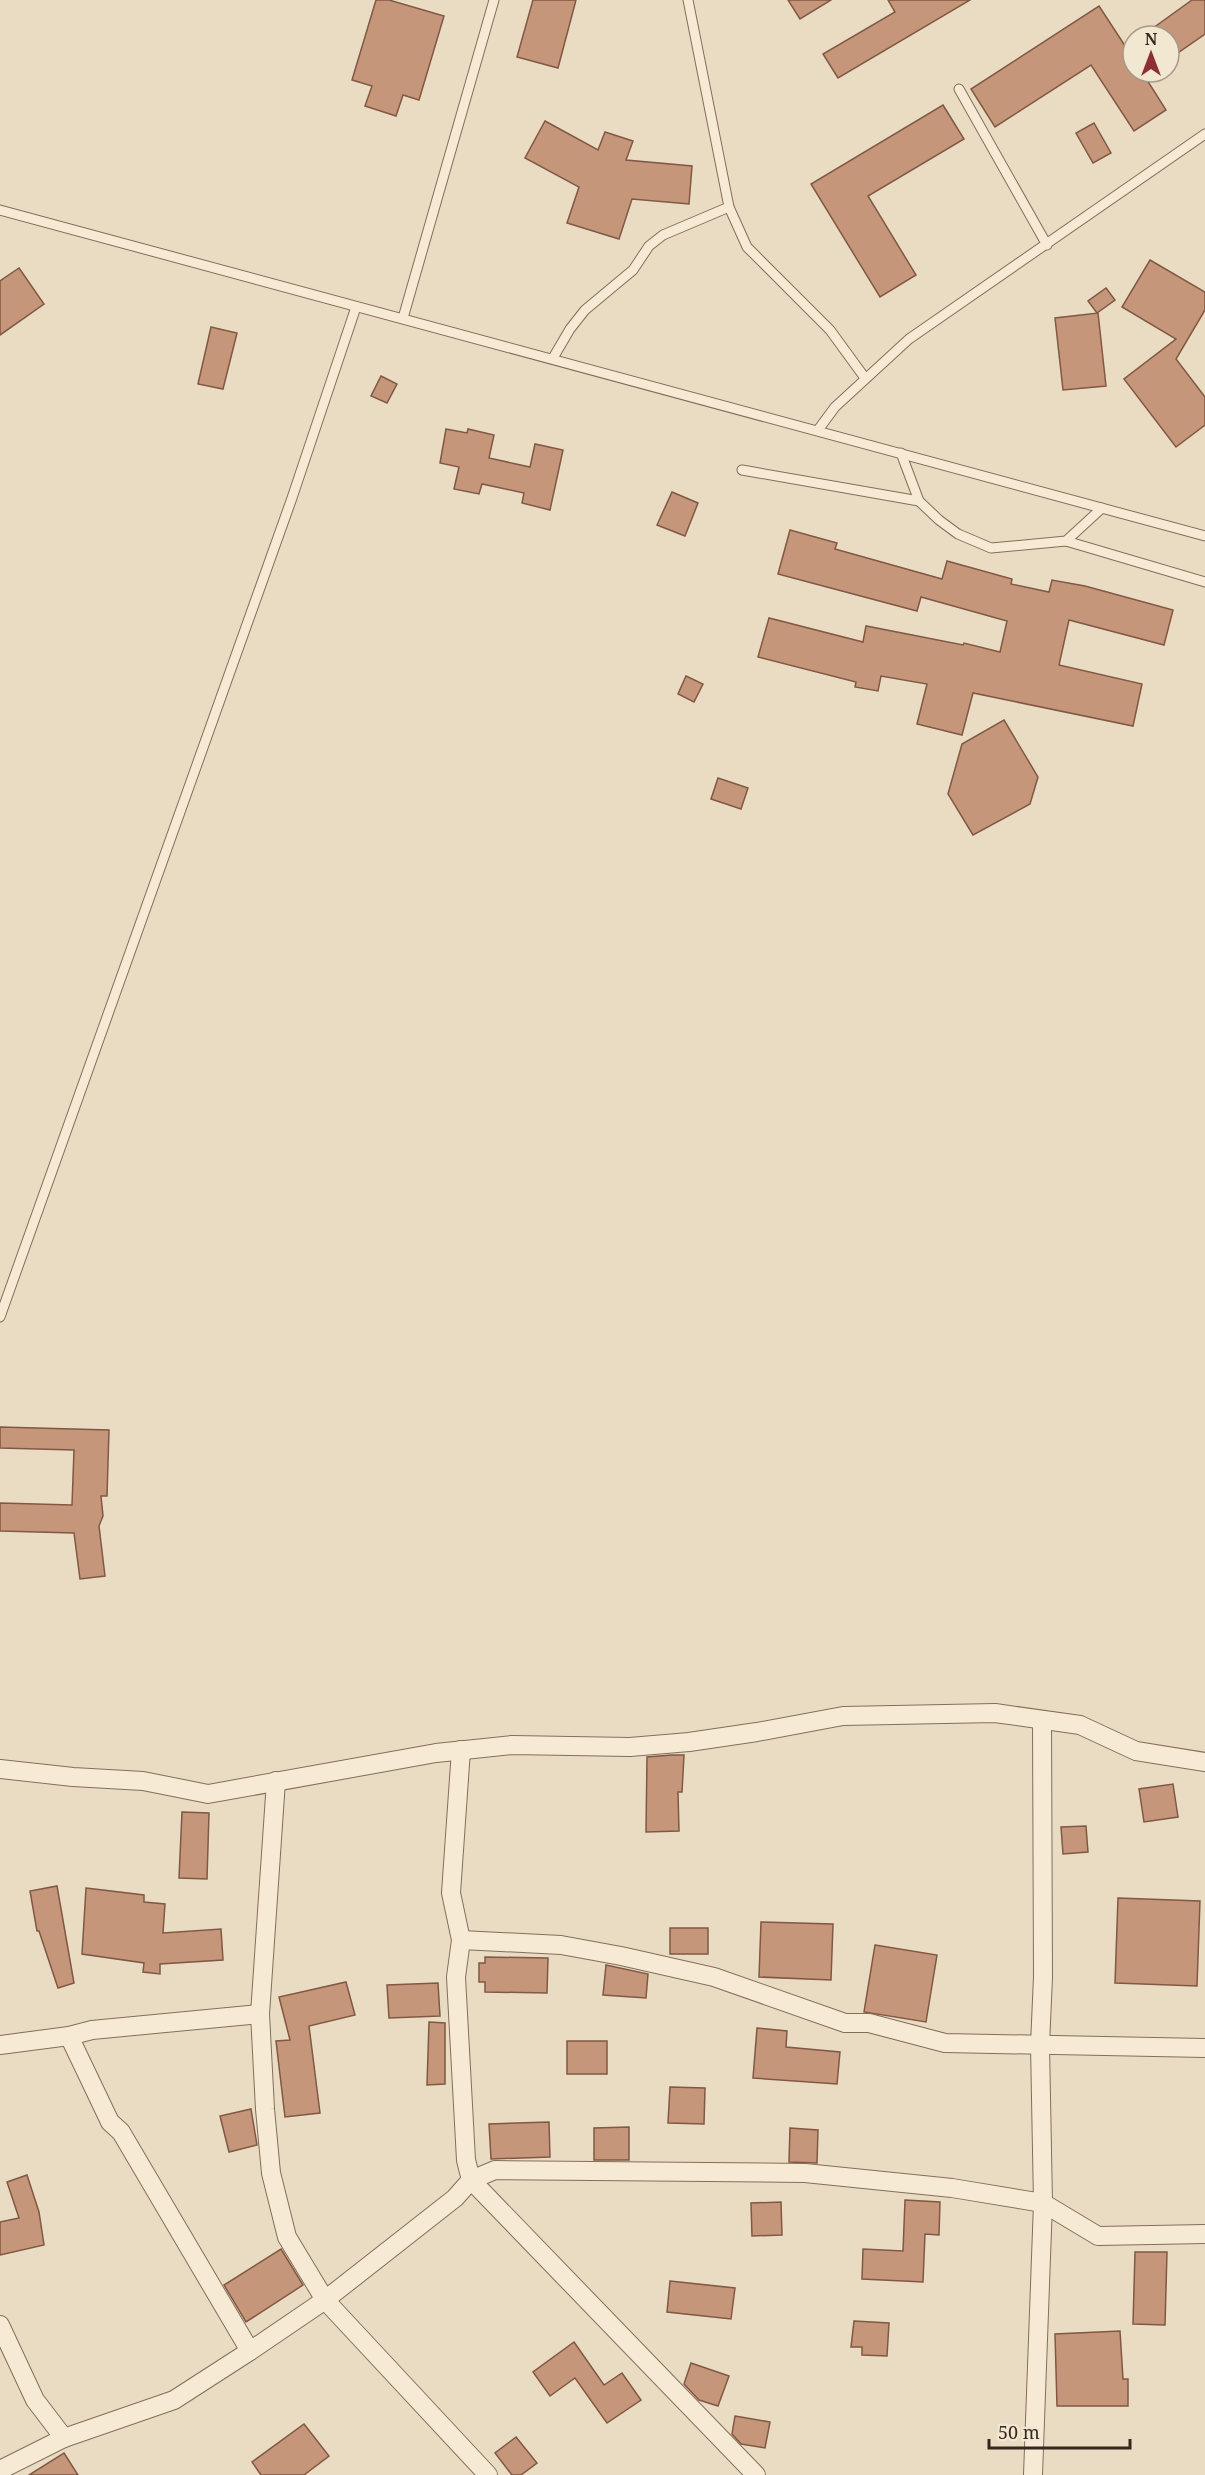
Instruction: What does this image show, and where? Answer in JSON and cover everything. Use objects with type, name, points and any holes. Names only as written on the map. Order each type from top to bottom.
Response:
[{"type":"street","points":[[0,1769],[73,1777],[143,1781],[208,1794],[461,1750],[512,1745],[630,1747],[690,1742],[843,1716],[995,1713],[1080,1725],[1136,1751],[1205,1762]]},
{"type":"street","points":[[1033,2475],[1043,2203],[1040,2044],[1043,1977],[1042,1720]]},
{"type":"street","points":[[461,1750],[451,1893],[461,1940],[456,1977],[466,2160],[471,2180],[756,2475]]},
{"type":"street","points":[[276,1781],[260,2014],[271,2173],[287,2237],[325,2300],[488,2475]]},
{"type":"street","points":[[461,1940],[561,1945],[621,1956],[714,1977],[845,2023],[869,2023],[945,2043],[1205,2048]]},
{"type":"street","points":[[0,2045],[69,2036],[92,2030],[260,2014]]},
{"type":"street","points":[[69,2036],[110,2122],[121,2132],[250,2352]]},
{"type":"street","points":[[0,2470],[64,2438],[174,2400],[250,2352],[325,2300],[455,2198],[471,2180],[495,2170],[805,2173],[952,2188],[1043,2203],[1098,2236],[1205,2234]]},
{"type":"street","points":[[0,2325],[35,2400],[64,2438]]},
{"type":"lane","points":[[403,318],[494,0]]},
{"type":"lane","points":[[688,0],[729,207],[747,247],[830,330],[866,378]]},
{"type":"lane","points":[[959,89],[1047,245]]},
{"type":"lane","points":[[818,430],[835,407],[909,339],[1205,134]]},
{"type":"lane","points":[[553,358],[570,329],[585,310],[633,270],[649,246],[663,235],[729,207]]},
{"type":"lane","points":[[0,210],[1205,536]]},
{"type":"lane","points":[[0,1317],[288,509],[356,307]]},
{"type":"lane","points":[[901,453],[919,501],[958,534],[991,548],[1066,541],[1205,582]]},
{"type":"lane","points":[[742,470],[919,501]]},
{"type":"lane","points":[[1066,541],[1102,508]]},
{"type":"building","points":[[376,0],[389,0],[444,16],[419,100],[403,95],[396,116],[365,106],[372,86],[352,80]]},
{"type":"building","points":[[533,0],[576,0],[558,68],[517,57]]},
{"type":"building","points":[[788,0],[831,0],[800,19]]},
{"type":"building","points":[[888,0],[970,0],[838,78],[823,54],[895,12]]},
{"type":"building","points":[[1192,0],[1205,0],[1205,34],[1181,51],[1181,24],[1159,24]]},
{"type":"building","points":[[1099,6],[1121,40],[1121,84],[1150,84],[1166,110],[1134,131],[1091,65],[995,127],[971,89]]},
{"type":"building","points":[[943,105],[964,139],[868,196],[916,275],[880,297],[811,184]]},
{"type":"building","points":[[545,121],[598,150],[605,132],[633,141],[626,160],[692,166],[689,204],[632,199],[619,239],[567,223],[579,187],[525,158]]},
{"type":"building","points":[[1094,123],[1111,153],[1093,163],[1076,133]]},
{"type":"building","points":[[1150,260],[1205,292],[1205,310],[1176,359],[1205,397],[1205,425],[1176,447],[1124,379],[1176,339],[1122,307]]},
{"type":"building","points":[[19,268],[44,304],[0,335],[0,281]]},
{"type":"building","points":[[1106,288],[1115,300],[1097,313],[1088,301]]},
{"type":"building","points":[[1098,313],[1106,386],[1063,390],[1055,318]]},
{"type":"building","points":[[211,327],[237,333],[223,389],[198,384]]},
{"type":"building","points":[[381,376],[397,384],[387,403],[371,396]]},
{"type":"building","points":[[446,429],[467,433],[468,429],[494,435],[489,458],[530,467],[535,444],[563,450],[550,510],[522,503],[524,493],[482,484],[479,494],[454,489],[459,467],[440,463]]},
{"type":"building","points":[[672,492],[698,503],[685,536],[657,525]]},
{"type":"building","points":[[790,530],[837,543],[835,549],[942,579],[947,561],[1012,579],[1011,584],[1049,592],[1052,580],[1085,586],[1173,610],[1164,645],[1069,620],[1059,665],[1142,684],[1133,726],[973,693],[962,735],[917,724],[927,684],[881,676],[878,691],[855,687],[856,682],[758,657],[769,618],[863,642],[866,626],[963,645],[964,643],[1000,652],[1007,621],[921,597],[917,611],[778,574]]},
{"type":"building","points":[[686,676],[703,684],[694,702],[678,694]]},
{"type":"building","points":[[1004,720],[1038,777],[1030,804],[973,835],[948,794],[962,744]]},
{"type":"building","points":[[718,778],[748,788],[741,809],[711,799]]},
{"type":"building","points":[[0,1427],[109,1430],[107,1496],[101,1496],[103,1516],[99,1526],[105,1576],[80,1579],[74,1533],[0,1531],[0,1503],[72,1505],[74,1450],[0,1448]]},
{"type":"building","points":[[684,1755],[682,1792],[678,1792],[679,1831],[646,1832],[647,1757]]},
{"type":"building","points":[[1173,1784],[1178,1817],[1144,1822],[1139,1789]]},
{"type":"building","points":[[182,1812],[209,1813],[207,1879],[179,1878]]},
{"type":"building","points":[[1086,1826],[1088,1852],[1063,1854],[1061,1827]]},
{"type":"building","points":[[57,1886],[74,1983],[58,1988],[39,1931],[37,1931],[30,1891]]},
{"type":"building","points":[[86,1888],[144,1895],[144,1902],[165,1904],[163,1933],[221,1929],[223,1960],[160,1964],[160,1974],[143,1972],[144,1963],[82,1954]]},
{"type":"building","points":[[1118,1898],[1200,1901],[1197,1986],[1115,1983]]},
{"type":"building","points":[[761,1922],[833,1924],[831,1980],[759,1977]]},
{"type":"building","points":[[670,1928],[708,1928],[708,1954],[670,1954]]},
{"type":"building","points":[[875,1945],[937,1955],[926,2022],[864,2012]]},
{"type":"building","points":[[485,1957],[548,1958],[547,1993],[485,1992],[485,1982],[479,1982],[479,1963],[485,1963]]},
{"type":"building","points":[[606,1965],[648,1974],[646,1998],[603,1995]]},
{"type":"building","points":[[346,1982],[355,2015],[309,2026],[320,2113],[285,2117],[276,2041],[290,2040],[279,1997]]},
{"type":"building","points":[[438,1983],[440,2016],[389,2018],[387,1985]]},
{"type":"building","points":[[429,2022],[445,2023],[445,2084],[427,2085]]},
{"type":"building","points":[[757,2028],[787,2031],[786,2047],[840,2052],[837,2084],[753,2078]]},
{"type":"building","points":[[567,2041],[607,2041],[607,2074],[567,2074]]},
{"type":"building","points":[[670,2087],[705,2088],[704,2124],[668,2123]]},
{"type":"building","points":[[251,2109],[257,2145],[229,2152],[220,2116]]},
{"type":"building","points":[[549,2122],[550,2157],[491,2159],[489,2124]]},
{"type":"building","points":[[629,2127],[629,2160],[594,2160],[594,2128]]},
{"type":"building","points":[[790,2128],[818,2130],[817,2163],[789,2162]]},
{"type":"building","points":[[27,2175],[39,2212],[44,2245],[0,2255],[0,2222],[19,2218],[7,2182]]},
{"type":"building","points":[[905,2200],[940,2202],[939,2235],[925,2234],[923,2282],[862,2279],[863,2249],[903,2251]]},
{"type":"building","points":[[781,2202],[782,2235],[752,2236],[751,2203]]},
{"type":"building","points":[[281,2249],[303,2285],[246,2322],[224,2285]]},
{"type":"building","points":[[1135,2252],[1167,2252],[1165,2325],[1133,2324]]},
{"type":"building","points":[[670,2281],[735,2288],[731,2319],[667,2312]]},
{"type":"building","points":[[854,2321],[889,2323],[887,2356],[862,2355],[862,2347],[851,2347]]},
{"type":"building","points":[[1120,2331],[1123,2379],[1128,2379],[1128,2406],[1057,2406],[1055,2334]]},
{"type":"building","points":[[574,2342],[604,2385],[622,2373],[641,2400],[607,2423],[575,2378],[550,2396],[533,2372]]},
{"type":"building","points":[[691,2363],[729,2376],[718,2406],[699,2400],[684,2384]]},
{"type":"building","points":[[735,2416],[770,2422],[765,2448],[741,2444],[732,2434]]},
{"type":"building","points":[[304,2424],[329,2456],[304,2475],[261,2475],[252,2462]]},
{"type":"building","points":[[516,2437],[537,2463],[521,2475],[512,2475],[495,2453]]},
{"type":"building","points":[[64,2453],[78,2475],[29,2475]]}]
